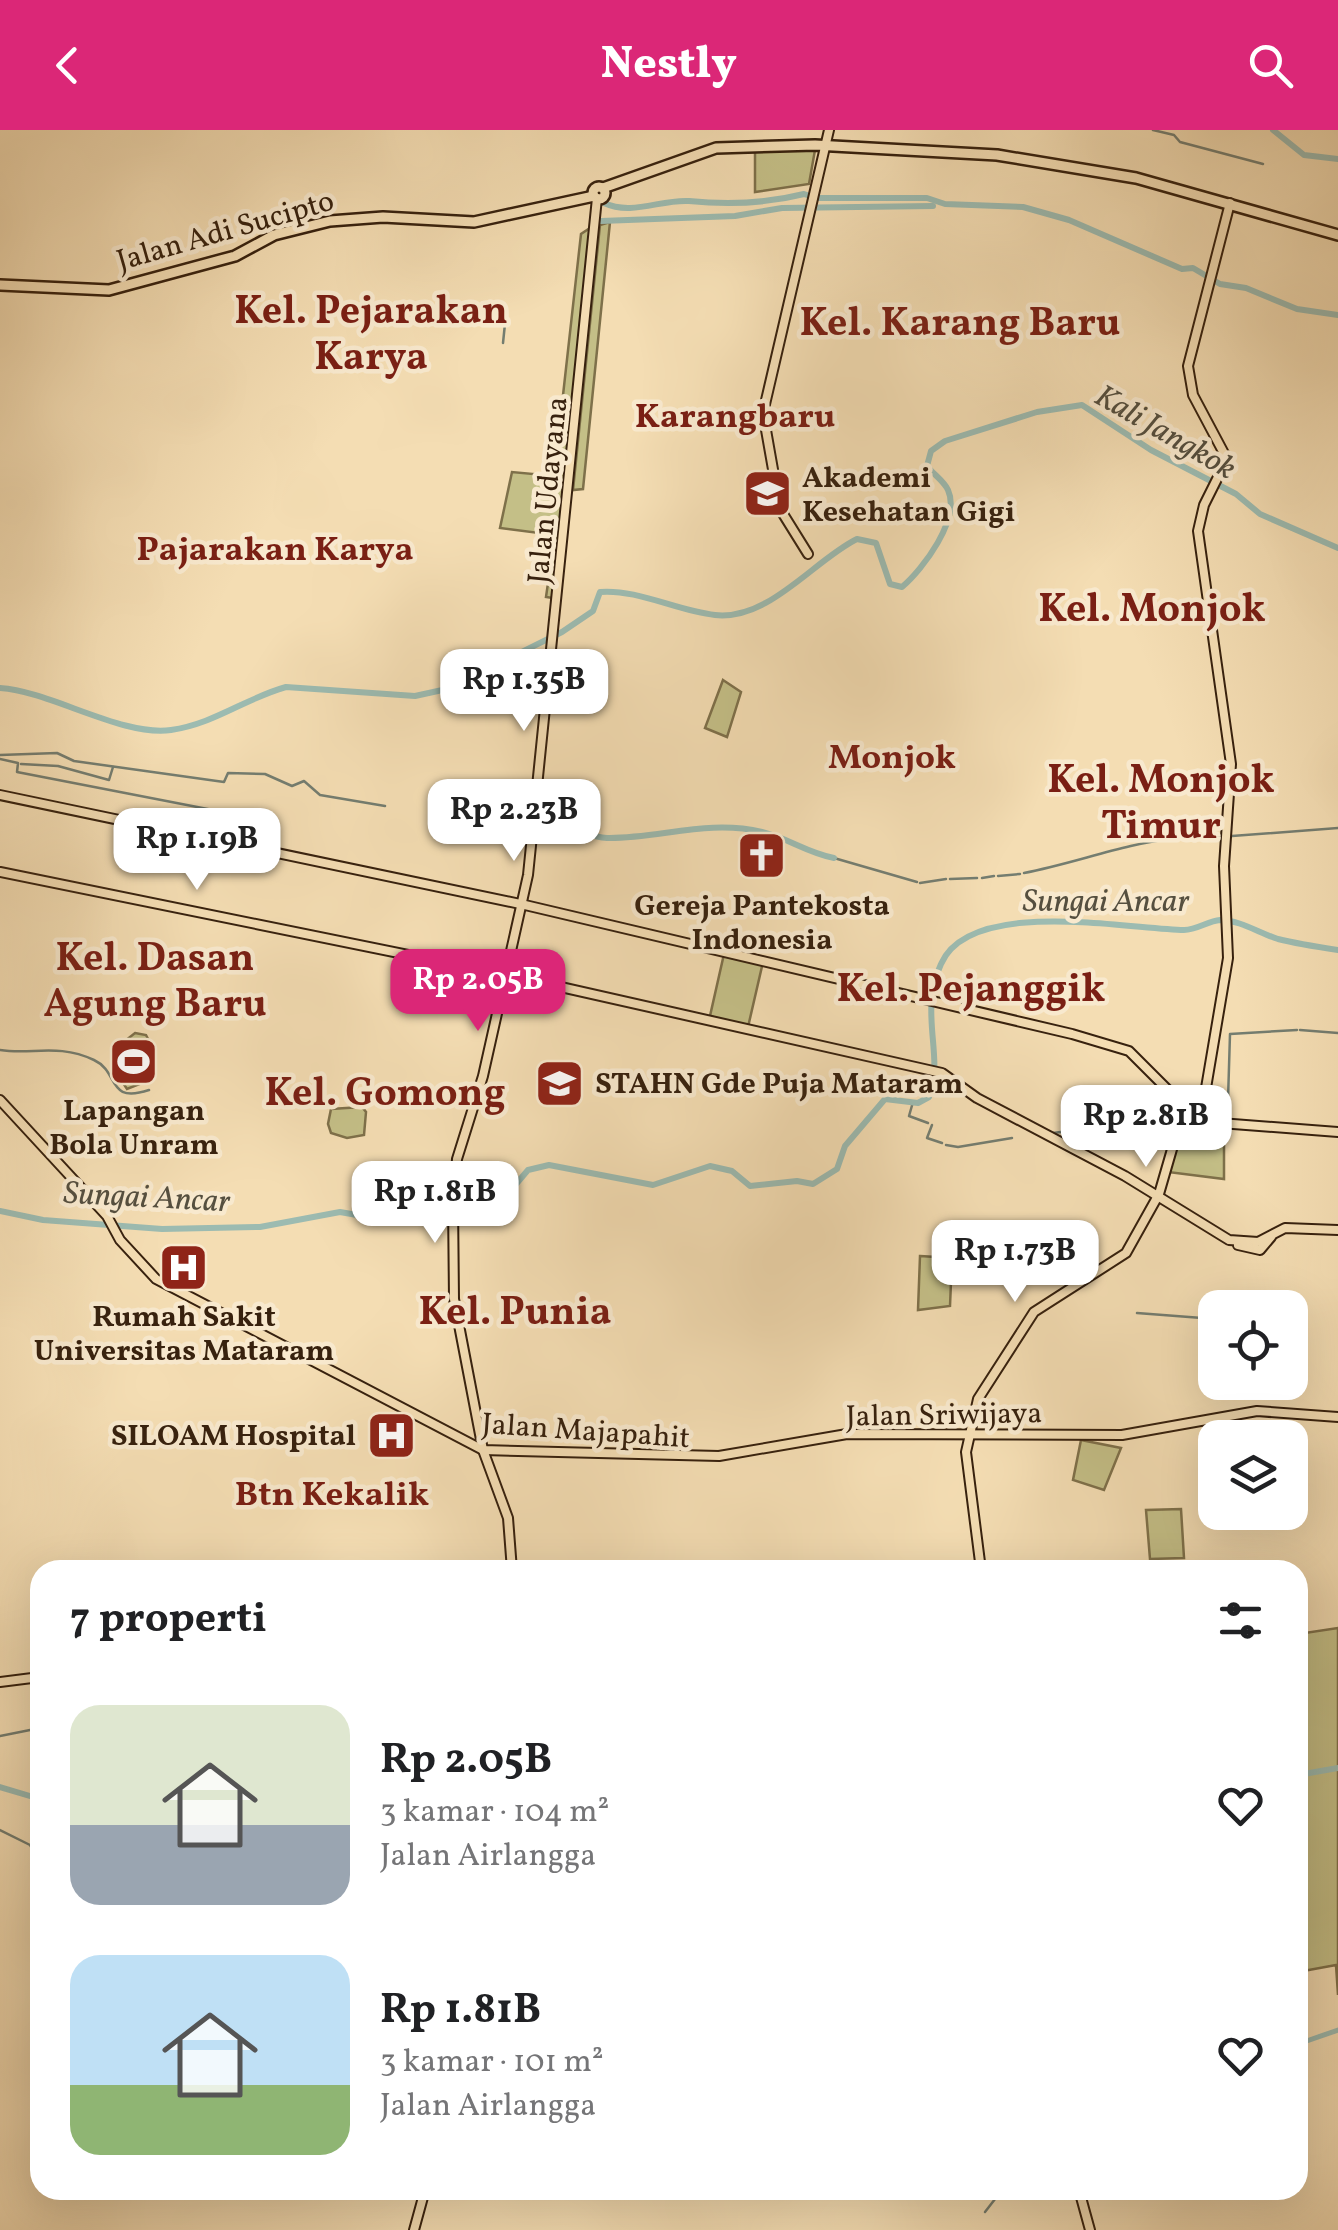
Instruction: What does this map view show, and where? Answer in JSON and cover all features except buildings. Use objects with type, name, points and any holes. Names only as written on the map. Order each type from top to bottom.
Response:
[{"type":"highway","name":"Jalan Adi Sucipto","points":[[0,285],[99,292],[235,256],[274,235],[335,220],[384,216],[461,223],[524,211],[599,195],[708,149],[825,145],[1036,160],[1136,178],[1338,234]]},
{"type":"main road","points":[[808,554],[780,509],[763,412],[825,145]]},
{"type":"main road","name":"Jalan Udayana","points":[[511,1560],[508,1518],[485,1447],[459,1319],[453,1235],[455,1203],[510,976],[533,845],[599,195]]},
{"type":"main road","points":[[978,1560],[968,1490],[966,1436],[979,1395],[1034,1308],[1128,1246],[1156,1195],[1179,1125],[1202,1103],[1206,1088],[1228,963],[1223,847],[1232,767],[1213,666],[1207,591],[1195,531],[1206,496],[1219,474],[1222,456],[1192,405],[1184,374],[1228,203]]},
{"type":"main road","points":[[0,796],[524,905],[939,1002],[1129,1050],[1190,1111],[1208,1122],[1338,1132]]},
{"type":"main road","points":[[1223,847],[1225,873]]},
{"type":"main road","points":[[0,872],[510,976],[942,1072],[977,1098],[1247,1248],[1263,1249],[1271,1237]]},
{"type":"main road","name":"Jalan Majapahit","points":[[0,1102],[147,1272],[170,1288],[383,1399],[471,1444],[485,1447]]},
{"type":"main road","points":[[1167,1160],[1178,1110],[1190,1111]]},
{"type":"main road","points":[[1229,1236],[1249,1243],[1286,1228],[1338,1230]]},
{"type":"main road","name":"Jalan Majapahit","points":[[383,1399],[485,1447]]},
{"type":"main road","name":"Jalan Sriwijaya","points":[[485,1447],[614,1456],[743,1455],[841,1435],[1117,1438],[1261,1413],[1338,1418]]},
{"type":"main road","points":[[0,1682],[30,1678]]},
{"type":"main road","points":[[413,2230],[420,2200]]},
{"type":"main road","points":[[1082,2200],[1090,2230]]},
{"type":"shaded area","points":[[815,150],[809,184],[755,192],[755,151]]},
{"type":"shaded area","points":[[610,222],[583,489],[573,490],[600,225]]},
{"type":"shaded area","points":[[593,226],[553,598],[546,597],[555,535],[500,528],[512,472],[554,476],[581,234]]},
{"type":"shaded area","points":[[723,680],[741,692],[727,737],[705,728]]},
{"type":"shaded area","points":[[724,954],[763,962],[748,1027],[710,1016]]},
{"type":"shaded area","name":"Lapangan Bola Unram","points":[[135,1033],[146,1035],[152,1047],[142,1083],[127,1089],[117,1074],[125,1041]]},
{"type":"shaded area","points":[[362,1107],[366,1112],[364,1135],[347,1138],[331,1133],[331,1109]]},
{"type":"shaded area","points":[[1182,1129],[1224,1135],[1224,1179],[1168,1172]]},
{"type":"shaded area","points":[[920,1256],[952,1258],[950,1306],[918,1310]]},
{"type":"shaded area","points":[[1081,1440],[1121,1448],[1104,1490],[1073,1480]]},
{"type":"shaded area","points":[[1181,1509],[1184,1558],[1150,1559],[1146,1510]]},
{"type":"shaded area","points":[[1338,1628],[1338,1995],[1336,1965],[1308,1970],[1308,1632]]},
{"type":"waterway","points":[[1153,130],[1174,135],[1180,142],[1263,164]]},
{"type":"waterway","points":[[1273,130],[1304,155],[1338,159]]},
{"type":"waterway","points":[[604,203],[636,208],[678,201],[733,203],[804,194],[816,198],[927,198],[945,204],[1023,207],[1069,220],[1182,269],[1193,268],[1220,284],[1246,288],[1297,309],[1338,315]]},
{"type":"waterway","points":[[601,221],[735,216],[782,208],[933,206]]},
{"type":"waterway","points":[[503,343],[506,314]]},
{"type":"waterway","name":"Kali Jangkok","points":[[0,688],[41,697],[131,727],[171,730],[201,722],[286,687],[415,696],[447,689],[562,632],[593,611],[600,592],[629,594],[715,615],[754,609],[857,539],[876,543],[890,584],[902,587],[938,543],[949,515],[948,490],[927,466],[931,451],[945,441],[1037,412],[1082,405],[1151,450],[1236,494],[1260,514],[1338,548]]},
{"type":"waterway","points":[[0,755],[57,753],[74,761],[224,782],[228,773],[265,774],[292,786],[304,781],[320,795],[385,806]]},
{"type":"waterway","points":[[0,759],[18,763],[17,772],[223,812]]},
{"type":"waterway","points":[[21,764],[58,766],[109,780],[113,767]]},
{"type":"waterway","points":[[540,825],[607,838],[702,828],[742,829],[834,858]]},
{"type":"waterway","points":[[1232,836],[1338,828]]},
{"type":"waterway","points":[[1180,838],[1224,837]]},
{"type":"waterway","points":[[1024,873],[1176,838]]},
{"type":"waterway","points":[[834,858],[917,882]]},
{"type":"waterway","points":[[998,876],[1020,874]]},
{"type":"waterway","points":[[982,878],[994,876]]},
{"type":"waterway","points":[[950,879],[977,878]]},
{"type":"waterway","points":[[920,883],[946,879]]},
{"type":"waterway","name":"Sungai Ancar","points":[[0,1211],[43,1220],[162,1229],[260,1227],[340,1212],[374,1218],[434,1194],[463,1200],[511,1190],[528,1170],[549,1165],[653,1185],[710,1166],[732,1171],[750,1186],[797,1181],[813,1184],[837,1169],[845,1146],[885,1099],[918,1103],[929,1097],[934,1066],[931,1017],[935,982],[941,964],[957,943],[983,930],[1052,922],[1184,930],[1220,920],[1242,924],[1278,939],[1338,950]]},
{"type":"waterway","points":[[1183,1128],[1227,1133],[1230,1034],[1297,1030]]},
{"type":"waterway","points":[[1300,1030],[1338,1033]]},
{"type":"waterway","points":[[0,1050],[81,1055],[102,1065],[120,1090],[149,1090]]},
{"type":"waterway","points":[[913,1102],[909,1116],[928,1123]]},
{"type":"waterway","points":[[932,1125],[927,1138],[942,1143]]},
{"type":"waterway","points":[[1111,1126],[1162,1125]]},
{"type":"waterway","points":[[1053,1133],[1100,1127]]},
{"type":"waterway","points":[[946,1145],[958,1147],[1012,1138]]},
{"type":"waterway","points":[[1137,1313],[1198,1318]]},
{"type":"waterway","points":[[0,1736],[30,1730]]},
{"type":"waterway","points":[[1308,1773],[1338,1768]]},
{"type":"waterway","points":[[0,1787],[30,1796]]},
{"type":"waterway","points":[[0,1830],[30,1845]]},
{"type":"waterway","points":[[1308,2040],[1338,2030]]},
{"type":"waterway","points":[[985,2212],[994,2200]]},
{"type":"place","name":"Akademi Kesehatan Gigi","points":[[767,494]]},
{"type":"place","name":"Gereja Pantekosta Indonesia","points":[[762,856]]},
{"type":"place","name":"Lapangan Bola Unram","points":[[134,1061]]},
{"type":"place","name":"STAHN Gde Puja Mataram","points":[[560,1083]]},
{"type":"place","name":"Rumah Sakit Universitas Mataram","points":[[184,1267]]},
{"type":"place","name":"SILOAM Hospital","points":[[391,1435]]},
{"type":"district","name":"Kel. Karang Baru","points":[[960,321]]},
{"type":"district","name":"Kel. Pejarakan Karya","points":[[371,332]]},
{"type":"district","name":"Karangbaru","points":[[735,415]]},
{"type":"district","name":"Pajarakan Karya","points":[[275,548]]},
{"type":"district","name":"Kel. Monjok","points":[[1152,607]]},
{"type":"district","name":"Monjok","points":[[892,756]]},
{"type":"district","name":"Kel. Monjok Timur","points":[[1161,801]]},
{"type":"district","name":"Kel. Dasan Agung Baru","points":[[155,979]]},
{"type":"district","name":"Kel. Pejanggik","points":[[971,987]]},
{"type":"district","name":"Kel. Gomong","points":[[385,1091]]},
{"type":"district","name":"Kel. Punia","points":[[515,1310]]},
{"type":"district","name":"Btn Kekalik","points":[[332,1493]]}]
